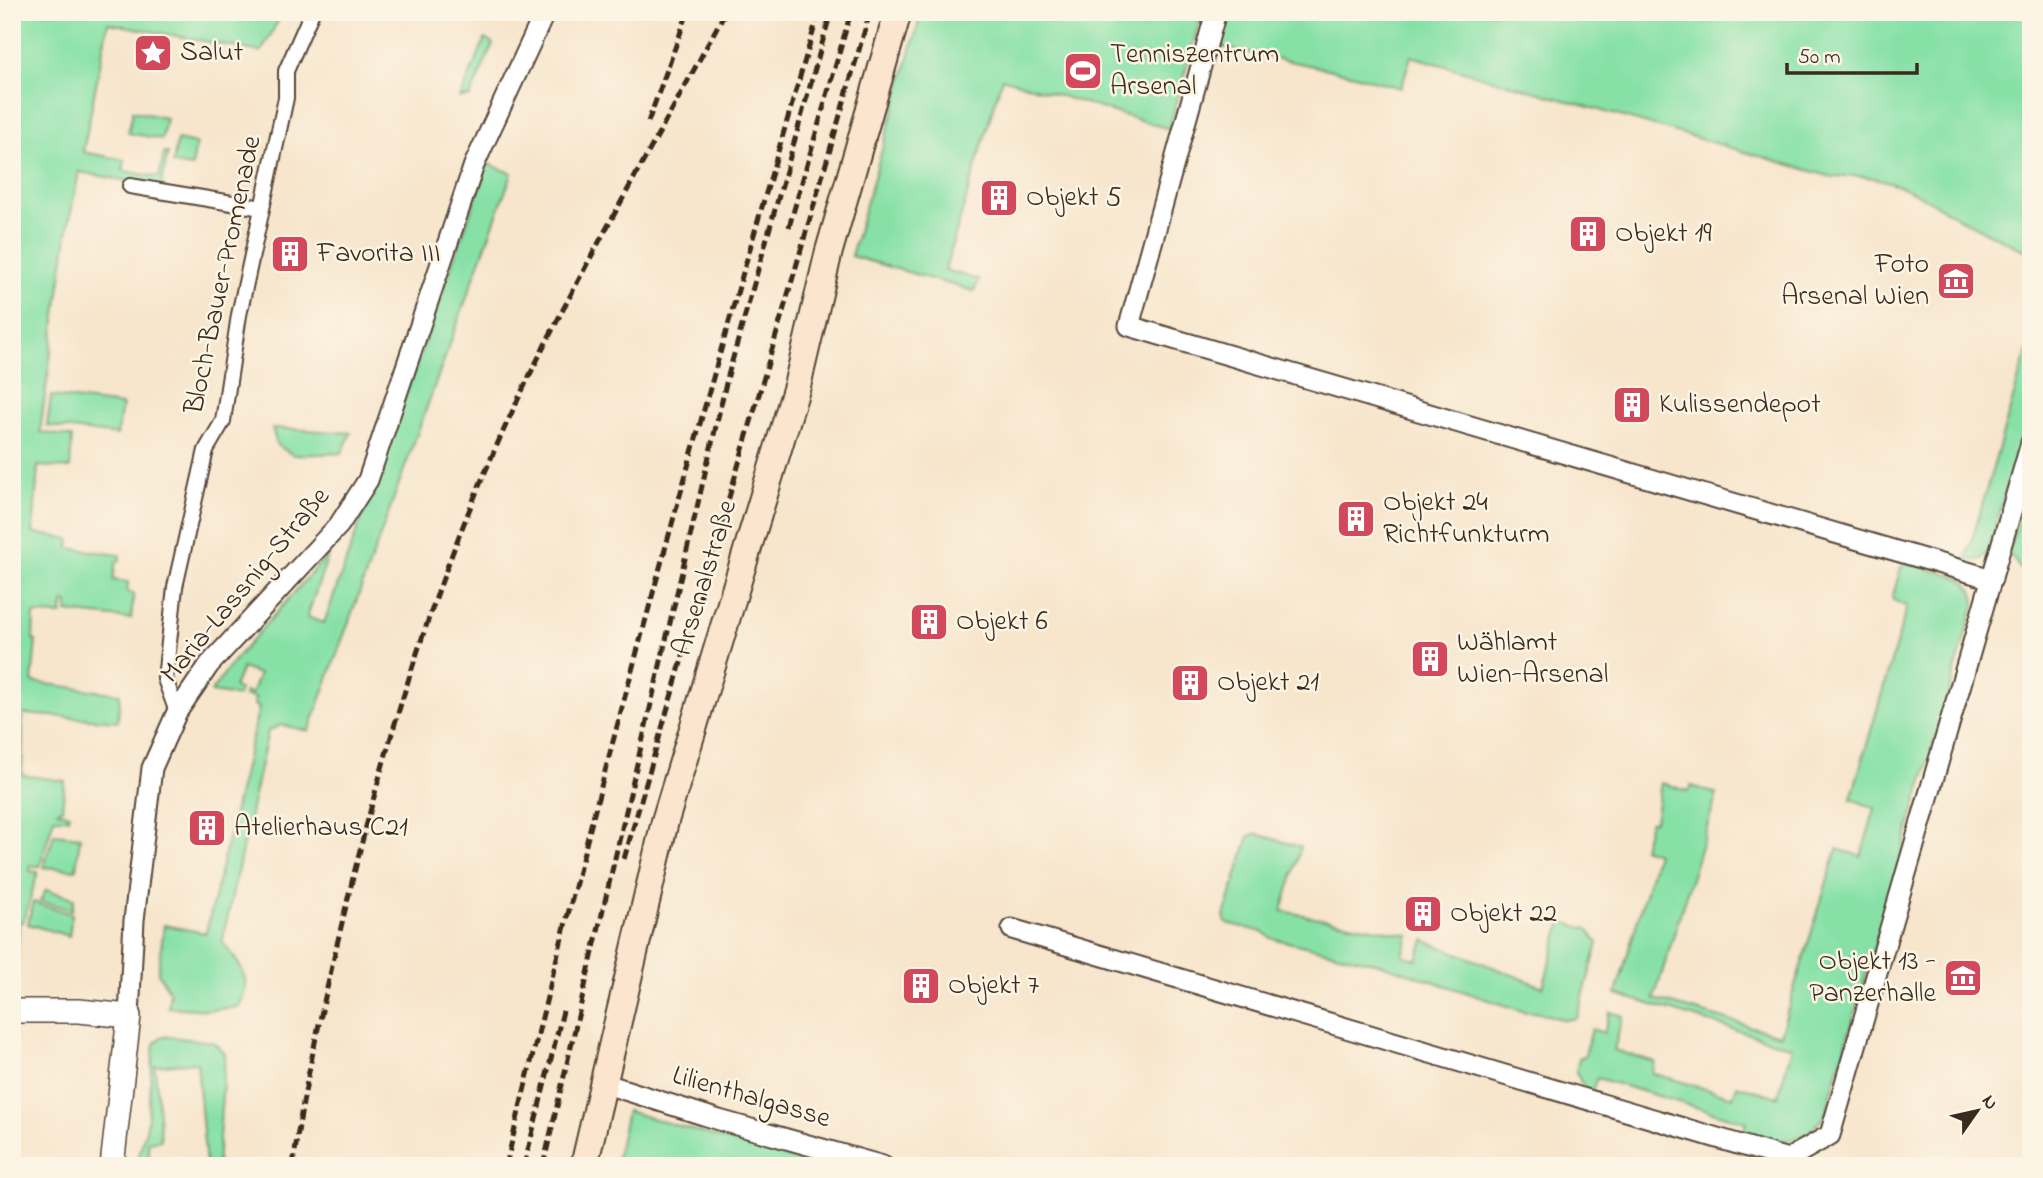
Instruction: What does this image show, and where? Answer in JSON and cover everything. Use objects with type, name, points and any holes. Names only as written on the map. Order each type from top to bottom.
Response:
[{"type":"main road","name":"Arsenalstraße","points":[[584,1166],[665,821],[797,386],[829,251],[898,12]]},
{"type":"street","name":"Bloch-Bauer-Promenade","points":[[177,712],[165,679],[175,587],[206,450],[222,421],[239,315],[286,98],[286,71],[312,12]]},
{"type":"street","name":"Maria-Lassnig-Straße","points":[[129,1016],[134,920],[152,768],[177,712],[209,665],[339,525],[368,480],[474,165],[545,12]]},
{"type":"street","points":[[1216,12],[1129,326],[1992,579]]},
{"type":"street","points":[[130,186],[262,208]]},
{"type":"street","points":[[1012,929],[1788,1159],[1830,1135],[2031,443]]},
{"type":"street","points":[[12,1011],[79,1011],[129,1016],[111,1166]]},
{"type":"street","name":"Lilienthalgasse","points":[[603,1083],[719,1120],[883,1166]]},
{"type":"green space","points":[[12,12],[283,12],[261,52],[108,23],[83,152],[125,160],[123,171],[159,177],[164,153],[168,153],[161,187],[79,172],[68,227],[40,432],[72,437],[70,468],[38,466],[33,533],[70,539],[69,548],[120,555],[120,561],[116,561],[113,580],[128,582],[127,592],[134,593],[131,619],[67,612],[68,603],[63,602],[62,615],[34,614],[33,640],[36,641],[32,682],[120,694],[118,721],[23,714],[22,775],[65,781],[62,809],[57,811],[69,814],[68,818],[54,818],[40,866],[30,866],[30,871],[38,872],[23,922],[19,922],[16,988],[12,988]]},
{"type":"green space","points":[[922,12],[970,12],[973,16],[974,12],[1202,12],[1169,129],[1002,78],[945,270],[979,280],[974,291],[851,256]]},
{"type":"green space","points":[[1222,12],[2031,12],[2031,253],[1980,229],[1916,193],[1886,181],[1852,176],[1832,177],[1411,56],[1401,88],[1347,73],[1212,45]]},
{"type":"green space","points":[[485,39],[493,44],[470,97],[460,98]]},
{"type":"green space","points":[[133,111],[166,118],[162,139],[128,133]]},
{"type":"green space","points":[[177,140],[196,144],[192,167],[173,164]]},
{"type":"green space","points":[[488,164],[512,173],[309,731],[281,725],[268,731],[222,942],[243,973],[243,997],[238,1007],[209,1010],[168,1007],[170,992],[158,973],[164,925],[206,933],[259,707],[254,705],[255,698],[244,696],[245,692],[251,694],[259,674],[242,668],[234,687],[239,690],[238,696],[211,692],[232,663],[329,553],[307,617],[324,623]]},
{"type":"green space","points":[[2031,337],[2031,404],[1988,552],[1981,559],[1966,560]]},
{"type":"green space","points":[[51,396],[122,405],[117,435],[47,426]]},
{"type":"green space","points":[[272,428],[351,433],[342,453],[293,455],[277,445]]},
{"type":"green space","points":[[2031,506],[2031,573],[2021,570],[2009,553],[2020,511]]},
{"type":"green space","points":[[1908,563],[1960,578],[1973,590],[1975,603],[1825,1115],[1817,1125],[1798,1137],[1767,1140],[1743,1135],[1746,1122],[1597,1078],[1592,1091],[1584,1088],[1576,1072],[1579,1058],[1585,1055],[1592,1029],[1604,1033],[1610,1012],[1623,1016],[1614,1050],[1655,1062],[1652,1073],[1733,1097],[1737,1085],[1778,1097],[1792,1047],[1616,994],[1657,853],[1643,848],[1650,822],[1655,821],[1661,783],[1688,791],[1691,786],[1717,794],[1654,999],[1780,1035],[1837,849],[1861,856],[1875,808],[1851,799],[1907,607],[1892,599],[1901,567]]},
{"type":"green space","points":[[54,834],[80,837],[76,870],[44,867]]},
{"type":"green space","points":[[1257,834],[1301,847],[1282,911],[1409,935],[1403,955],[1417,960],[1424,940],[1543,987],[1562,922],[1588,929],[1598,943],[1577,1018],[1564,1019],[1525,1012],[1381,964],[1271,938],[1263,932],[1226,923],[1224,916],[1249,836]]},
{"type":"green space","points":[[46,890],[74,898],[72,910],[40,901]]},
{"type":"green space","points":[[33,902],[72,914],[69,936],[28,924]]},
{"type":"green space","points":[[162,1036],[213,1042],[225,1054],[217,1166],[206,1166],[197,1062],[155,1066],[161,1140],[148,1142],[150,1166],[136,1166],[147,1126],[154,1044]]},
{"type":"green space","points":[[627,1111],[800,1161],[799,1166],[615,1166]]},
{"type":"railway","points":[[648,122],[688,12]]},
{"type":"railway","points":[[293,1166],[319,1024],[371,808],[409,678],[453,550],[531,372],[725,12]]},
{"type":"railway","points":[[506,1166],[578,876],[655,587],[819,12]]},
{"type":"railway","points":[[543,1166],[727,379],[831,12]]},
{"type":"railway","points":[[789,227],[851,12]]},
{"type":"railway","points":[[624,859],[870,12]]},
{"type":"railway","points":[[524,1166],[564,1007]]},
{"type":"place","name":"Salut","points":[[153,53]]},
{"type":"place","name":"Tenniszentrum Arsenal","points":[[1083,71]]},
{"type":"place","name":"Objekt 5","points":[[999,198]]},
{"type":"place","name":"Objekt 19","points":[[1588,234]]},
{"type":"place","name":"Favorita III","points":[[290,254]]},
{"type":"place","name":"Foto Arsenal Wien","points":[[1956,281]]},
{"type":"place","name":"Kulissendepot","points":[[1632,405]]},
{"type":"place","name":"Objekt 24 Richtfunkturm","points":[[1356,519]]},
{"type":"place","name":"Objekt 6","points":[[929,622]]},
{"type":"place","name":"Wählamt Wien-Arsenal","points":[[1430,659]]},
{"type":"place","name":"Objekt 21","points":[[1190,683]]},
{"type":"place","name":"Atelierhaus C21","points":[[207,828]]},
{"type":"place","name":"Objekt 22","points":[[1423,914]]},
{"type":"place","name":"Objekt 13 - Panzerhalle","points":[[1963,978]]},
{"type":"place","name":"Objekt 7","points":[[921,986]]}]
